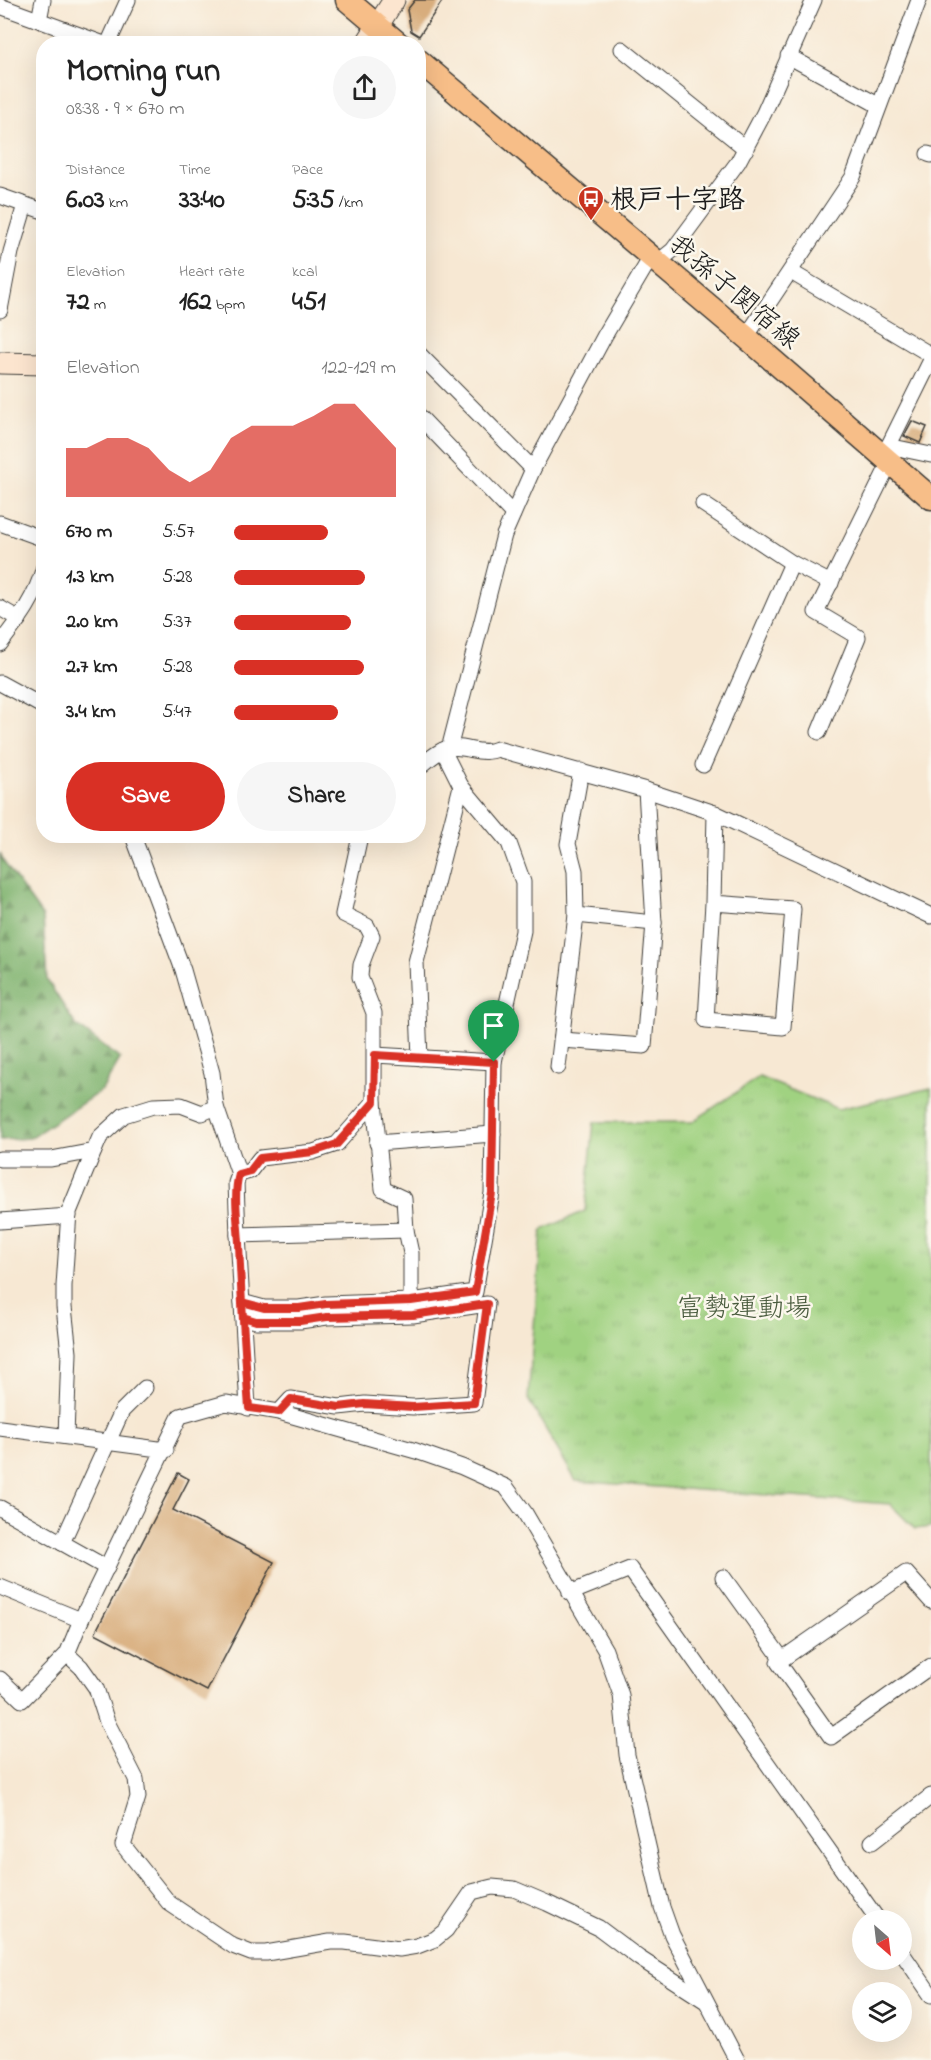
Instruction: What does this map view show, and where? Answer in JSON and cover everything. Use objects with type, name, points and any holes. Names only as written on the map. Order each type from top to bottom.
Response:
[{"type":"main road","points":[[348,0],[372,35]]},
{"type":"main road","name":"我孫子関宿線","points":[[426,67],[887,455],[931,498]]},
{"type":"street","points":[[39,20],[43,0]]},
{"type":"street","points":[[110,36],[128,0]]},
{"type":"street","points":[[372,35],[394,0]]},
{"type":"street","points":[[243,1310],[411,1301],[475,1292],[492,1193],[494,1062],[523,931],[523,882],[509,843],[461,786],[446,749],[504,535],[533,469],[605,334],[654,260],[673,250],[746,149],[814,0]]},
{"type":"street","points":[[746,337],[853,177],[919,0]]},
{"type":"street","points":[[0,6],[84,36]]},
{"type":"street","points":[[622,49],[746,149]]},
{"type":"street","points":[[788,56],[878,105]]},
{"type":"street","points":[[0,196],[36,209]]},
{"type":"street","points":[[0,310],[10,252],[25,205]]},
{"type":"street","points":[[791,272],[931,357],[816,612],[858,637],[819,732]]},
{"type":"street","points":[[426,361],[533,469]]},
{"type":"street","points":[[0,363],[36,364]]},
{"type":"street","points":[[426,423],[513,514]]},
{"type":"street","points":[[887,455],[931,455]]},
{"type":"street","points":[[703,504],[792,563],[831,583]]},
{"type":"street","points":[[0,523],[36,536]]},
{"type":"street","points":[[703,765],[792,563]]},
{"type":"street","points":[[0,644],[36,595]]},
{"type":"street","points":[[0,608],[19,619]]},
{"type":"street","points":[[0,683],[36,703]]},
{"type":"street","points":[[426,763],[446,749],[462,747],[491,752],[497,749],[646,790],[715,813],[931,916]]},
{"type":"street","points":[[558,1067],[576,915],[574,871],[568,844],[581,771]]},
{"type":"street","points":[[420,1058],[416,962],[461,786]]},
{"type":"street","points":[[562,1040],[644,1046],[654,923],[646,790]]},
{"type":"street","points":[[713,903],[793,909],[783,1027],[706,1020],[713,903],[715,813]]},
{"type":"street","points":[[136,843],[183,970],[206,1051],[216,1107],[239,1174],[236,1183],[238,1235],[249,1408]]},
{"type":"street","points":[[358,843],[343,914],[367,927],[372,936],[361,965],[360,977],[374,1013],[374,1102],[377,1143],[382,1189],[404,1199],[406,1230],[411,1253],[411,1301]]},
{"type":"street","points":[[576,915],[654,923]]},
{"type":"street","points":[[375,1055],[494,1062]]},
{"type":"street","points":[[239,1174],[250,1171],[260,1158],[313,1152],[337,1144],[374,1102]]},
{"type":"street","points":[[66,1436],[69,1353],[64,1286],[69,1216],[100,1137],[124,1115],[153,1106],[181,1105],[202,1113],[216,1107]]},
{"type":"street","points":[[377,1143],[493,1134]]},
{"type":"street","points":[[0,1159],[51,1159],[94,1151]]},
{"type":"street","points":[[0,1221],[69,1216]]},
{"type":"street","points":[[238,1235],[406,1230]]},
{"type":"street","points":[[243,1310],[256,1321],[300,1321],[327,1317],[413,1315],[487,1304],[474,1403],[413,1407],[364,1404],[339,1407],[291,1399],[279,1412]]},
{"type":"street","points":[[62,1543],[122,1411],[144,1388]]},
{"type":"street","points":[[0,1679],[21,1700],[67,1654],[81,1620],[166,1450],[180,1416],[226,1403],[279,1412],[416,1451],[462,1467],[506,1487],[525,1514],[604,1650],[621,1695],[627,1755],[662,1907],[672,1935],[737,2060]]},
{"type":"street","points":[[0,1428],[166,1450]]},
{"type":"street","points":[[0,1508],[107,1568]]},
{"type":"street","points":[[570,1593],[630,1569],[871,1910]]},
{"type":"street","points":[[931,1601],[906,1573],[778,1662],[831,1737],[931,1666]]},
{"type":"street","points":[[723,1577],[782,1659]]},
{"type":"street","points":[[0,1587],[81,1620]]},
{"type":"street","points":[[67,1654],[81,1667],[96,1688],[106,1722],[136,1779],[138,1797],[123,1845],[170,1903],[233,1946],[251,1953],[266,1953],[330,1942],[399,1949],[417,1946],[435,1939],[446,1930],[472,1892],[492,1887],[514,1889],[599,1928],[639,1958],[706,2001]]},
{"type":"street","points":[[872,1842],[931,1796]]},
{"type":"street","points":[[912,1967],[931,1995]]},
{"type":"green space","points":[[0,853],[3,861],[43,917],[47,980],[75,1024],[120,1059],[102,1090],[30,1138],[0,1140]]},
{"type":"green space","name":"富勢運動場","points":[[759,1077],[838,1109],[931,1088],[931,1527],[915,1529],[890,1504],[576,1481],[528,1399],[542,1230],[585,1211],[594,1122],[692,1122]]},
{"type":"building","points":[[415,0],[443,0],[419,36],[411,31],[407,10]]},
{"type":"building","points":[[912,421],[927,427],[920,443],[904,436]]},
{"type":"building","points":[[178,1473],[189,1479],[173,1510],[274,1562],[207,1691],[95,1633]]},
{"type":"place","name":"根戸十字路","points":[[591,222]]},
{"type":"route","points":[[494,1062],[375,1055],[374,1102],[337,1144],[313,1152],[260,1158],[250,1171],[239,1174],[236,1183],[238,1235],[242,1302],[249,1408],[279,1412],[291,1399],[339,1407],[364,1404],[413,1407],[474,1403],[487,1304],[413,1315],[256,1321],[243,1317],[242,1302],[264,1308],[299,1308],[326,1304],[411,1301],[475,1292],[492,1193],[494,1062]]}]
